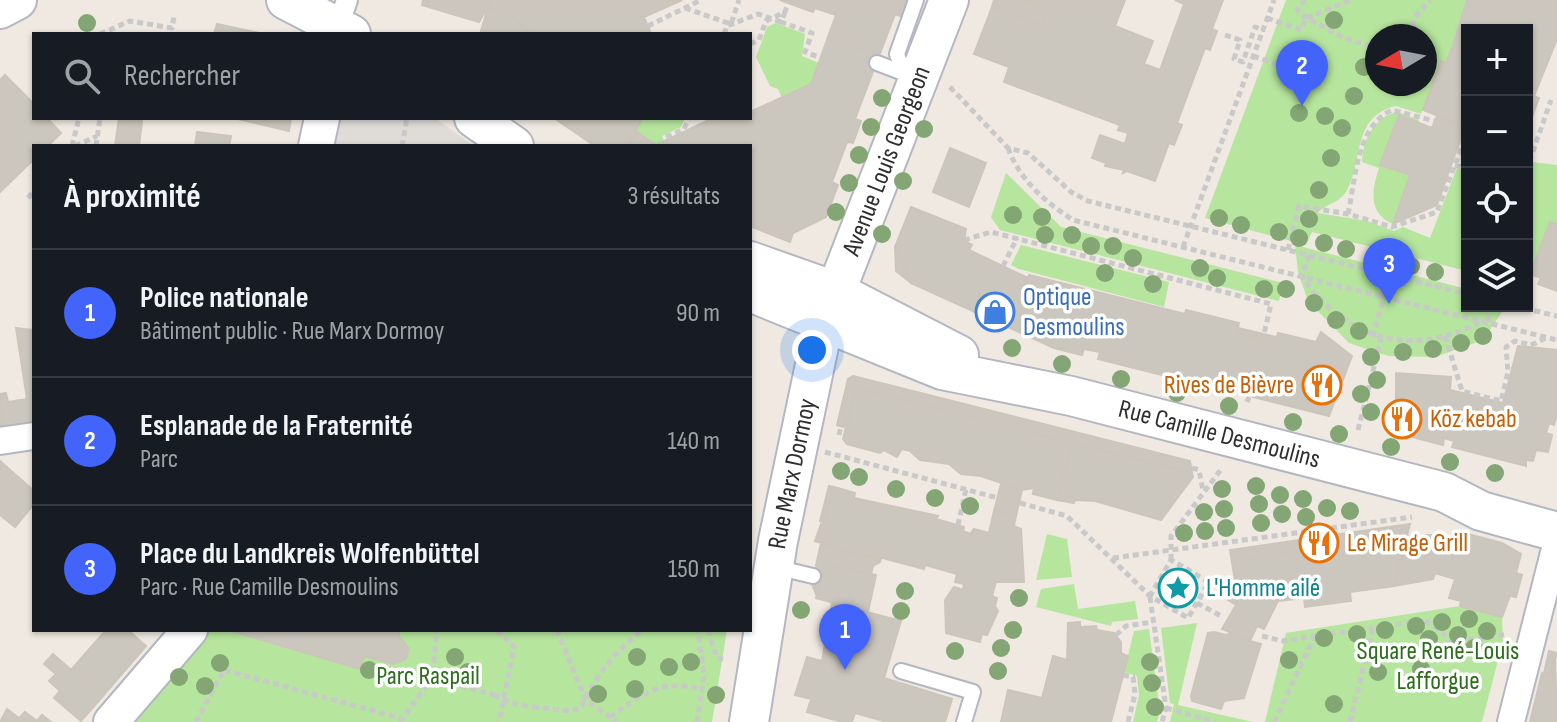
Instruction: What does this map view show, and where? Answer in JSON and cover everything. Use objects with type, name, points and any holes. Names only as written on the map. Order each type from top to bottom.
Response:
[{"type":"main road","points":[[0,9],[17,0]]},
{"type":"main road","points":[[286,0],[343,24]]},
{"type":"main road","name":"Avenue Louis Georgeon","points":[[829,307],[924,79],[949,0]]},
{"type":"main road","points":[[477,120],[511,144]]},
{"type":"main road","name":"Rue Camille Desmoulins","points":[[752,262],[829,307]]},
{"type":"main road","name":"Rue Camille Desmoulins","points":[[752,292],[829,307],[946,346],[995,378],[1444,492],[1483,493],[1557,510]]},
{"type":"main road","name":"Rue Marx Dormoy","points":[[749,722],[774,567],[829,307]]},
{"type":"main road","name":"Rue Camille Desmoulins","points":[[1444,492],[1481,511],[1557,532]]},
{"type":"street","points":[[316,144],[322,120]]},
{"type":"street","points":[[0,441],[32,436]]},
{"type":"street","points":[[1511,722],[1557,541]]},
{"type":"street","points":[[111,722],[188,632]]},
{"type":"lane","points":[[916,0],[897,54],[924,79]]},
{"type":"lane","points":[[877,63],[924,79]]},
{"type":"lane","points":[[774,567],[813,576]]},
{"type":"lane","points":[[901,671],[973,692],[964,722]]},
{"type":"path","points":[[648,26],[701,0]]},
{"type":"path","points":[[725,32],[739,0]]},
{"type":"path","points":[[1183,247],[1274,0]]},
{"type":"path","points":[[1305,0],[1297,9],[1306,18],[1342,37],[1365,44]]},
{"type":"path","points":[[1267,18],[1301,30],[1306,18],[1351,0]]},
{"type":"path","points":[[1413,24],[1415,17],[1430,0]]},
{"type":"path","points":[[781,22],[788,3]]},
{"type":"path","points":[[685,8],[731,24],[758,14],[812,33],[805,52],[819,57]]},
{"type":"path","points":[[752,43],[759,40],[766,21],[785,12]]},
{"type":"path","points":[[105,32],[130,21],[172,28],[174,17]]},
{"type":"path","points":[[1240,40],[1234,59],[1243,62],[1255,27],[1263,30]]},
{"type":"path","points":[[1225,35],[1250,43]]},
{"type":"path","points":[[1253,56],[1282,66]]},
{"type":"path","points":[[924,79],[1008,148],[1028,153],[1071,192],[1088,201],[1461,293]]},
{"type":"path","points":[[1533,151],[1551,100]]},
{"type":"path","points":[[1348,214],[1363,142],[1373,122],[1392,110],[1435,121]]},
{"type":"path","points":[[74,144],[79,120]]},
{"type":"path","points":[[96,144],[100,120]]},
{"type":"path","points":[[402,144],[407,120]]},
{"type":"path","points":[[666,137],[684,129],[688,120]]},
{"type":"path","points":[[79,144],[97,136]]},
{"type":"path","points":[[1008,148],[1016,170],[1056,209],[1073,220],[1557,340]]},
{"type":"path","points":[[1288,250],[1299,206],[1348,214],[1392,227],[1437,212],[1461,149]]},
{"type":"path","points":[[1455,165],[1464,168]]},
{"type":"path","points":[[28,198],[32,193]]},
{"type":"path","points":[[964,240],[991,232],[1271,304],[1264,334]]},
{"type":"path","points":[[1003,266],[1017,238]]},
{"type":"path","points":[[1302,277],[1309,255]]},
{"type":"path","points":[[1373,337],[1389,275]]},
{"type":"path","points":[[1302,277],[1315,294],[1373,337],[1381,339],[1420,341],[1445,336],[1481,321]]},
{"type":"path","points":[[1533,310],[1557,316]]},
{"type":"path","points":[[1487,312],[1489,323]]},
{"type":"path","points":[[1445,336],[1462,391],[1501,401],[1508,372],[1506,347],[1515,341],[1531,345],[1547,337]]},
{"type":"path","points":[[1358,430],[1381,339]]},
{"type":"path","points":[[839,435],[841,426]]},
{"type":"path","points":[[824,451],[998,498]]},
{"type":"path","points":[[1192,468],[1199,470],[1204,492]]},
{"type":"path","points":[[1162,722],[1166,708],[1150,596],[1171,560],[1171,536],[1222,468]]},
{"type":"path","points":[[958,525],[966,489]]},
{"type":"path","points":[[1020,503],[1067,516],[1150,596],[1188,618],[1209,582],[1171,560]]},
{"type":"path","points":[[1112,558],[1388,520]]},
{"type":"path","points":[[1197,603],[1221,616]]},
{"type":"path","points":[[1262,636],[1283,641],[1424,620],[1455,642]]},
{"type":"path","points":[[1116,635],[1126,626],[1153,622]]},
{"type":"path","points":[[1350,722],[1373,628]]},
{"type":"path","points":[[1366,657],[1534,630]]},
{"type":"path","points":[[196,722],[224,670],[400,720],[432,678],[437,632]]},
{"type":"path","points":[[499,632],[514,647],[499,722]]},
{"type":"path","points":[[558,632],[585,699],[617,722]]},
{"type":"path","points":[[432,678],[494,695],[510,703],[570,711],[581,708],[602,669],[640,632]]},
{"type":"path","points":[[697,722],[702,689],[698,632]]},
{"type":"path","points":[[709,632],[717,658],[723,659]]},
{"type":"path","points":[[1274,722],[1315,636]]},
{"type":"path","points":[[1123,675],[1133,677],[1135,694],[1128,722]]},
{"type":"path","points":[[610,717],[652,688],[674,683],[702,689]]},
{"type":"path","points":[[1166,708],[1215,722]]},
{"type":"green space","points":[[1286,0],[1467,0],[1446,63],[1441,62],[1437,72],[1437,24],[1365,24],[1365,96],[1428,96],[1421,114],[1396,106],[1372,119],[1365,130],[1346,192],[1318,213],[1367,221],[1394,231],[1403,227],[1430,238],[1457,168],[1461,170],[1461,269],[1312,232],[1306,245],[1205,218]]},
{"type":"green space","points":[[776,23],[805,34],[802,56],[819,63],[811,84],[782,98],[778,89],[770,86],[756,57],[767,27]]},
{"type":"green space","points":[[1398,112],[1419,120],[1418,123],[1398,116],[1381,164],[1410,175],[1393,224],[1375,207],[1373,192],[1379,168],[1362,162],[1371,130],[1382,118]]},
{"type":"green space","points":[[641,120],[684,120],[681,127],[662,136],[664,141],[658,144],[634,130]]},
{"type":"green space","points":[[1533,162],[1557,165],[1557,224],[1550,222],[1533,267]]},
{"type":"green space","points":[[1006,173],[1061,227],[1283,283],[1279,301],[1000,230],[991,217]]},
{"type":"green space","points":[[1021,245],[1169,282],[1164,307],[1019,269],[1011,265]]},
{"type":"green space","points":[[1295,245],[1461,287],[1461,312],[1502,312],[1483,340],[1435,357],[1388,356],[1349,343],[1308,301],[1298,272]]},
{"type":"green space","points":[[1047,534],[1067,539],[1072,577],[1036,580]]},
{"type":"green space","points":[[1074,584],[1078,609],[1135,601],[1138,619],[1112,622],[1111,626],[1036,607],[1041,589]]},
{"type":"green space","name":"Square René-Louis Lafforgue","points":[[1460,606],[1502,617],[1503,641],[1482,722],[1265,722],[1286,633]]},
{"type":"green space","points":[[1197,623],[1178,705],[1253,722],[1170,722],[1174,704],[1170,703],[1161,628]]},
{"type":"green space","points":[[1149,629],[1160,711],[1157,722],[1133,722],[1139,695],[1137,676],[1124,672],[1134,631]]},
{"type":"green space","name":"Parc Raspail","points":[[208,632],[727,632],[712,722],[130,722]]},
{"type":"shaded area","points":[[341,120],[438,120],[471,144],[335,144]]},
{"type":"building","points":[[423,0],[492,0],[479,22],[422,5]]},
{"type":"building","points":[[492,0],[682,0],[644,17],[650,32],[529,32],[514,18],[488,8]]},
{"type":"building","points":[[780,0],[906,0],[900,16],[895,14],[879,56],[828,37],[836,15],[815,8],[813,12]]},
{"type":"building","points":[[994,0],[1021,0],[1047,10],[1041,25],[992,7]]},
{"type":"building","points":[[1021,0],[1125,0],[1115,26],[1153,41],[1144,64],[1160,70],[1184,4],[1175,0],[1223,0],[1212,29],[1217,31],[1210,50],[1205,48],[1177,123],[1182,125],[1174,145],[1169,143],[1155,181],[1127,171],[1123,173],[1124,170],[1105,166],[1106,163],[1092,158],[1100,135],[1125,144],[1128,133],[1118,130],[1120,125],[1004,82],[1009,67],[974,54],[992,7],[1041,25],[1047,10]]},
{"type":"building","points":[[1467,0],[1557,0],[1557,39],[1534,96],[1539,98],[1533,114],[1533,24],[1461,24],[1461,125],[1423,110],[1428,96],[1437,96],[1437,72],[1441,61],[1446,63]]},
{"type":"building","points":[[488,8],[514,18],[529,32],[481,32]]},
{"type":"building","points":[[217,24],[255,32],[215,32]]},
{"type":"building","points":[[828,37],[879,56],[855,119],[861,121],[853,143],[847,142],[832,182],[838,185],[826,217],[793,233],[790,242],[752,227],[752,144],[658,144],[709,120],[752,120],[752,111],[811,84]]},
{"type":"building","points":[[5,75],[32,102],[32,120],[49,120],[61,133],[50,144],[32,144],[32,161],[0,192],[0,80]]},
{"type":"building","points":[[1399,115],[1432,128],[1437,116],[1461,125],[1461,137],[1437,205],[1393,224],[1410,175],[1380,165]]},
{"type":"building","points":[[119,120],[142,121],[139,144],[115,144]]},
{"type":"building","points":[[242,120],[291,120],[289,131]]},
{"type":"building","points":[[557,120],[641,120],[630,144],[592,144]]},
{"type":"building","points":[[197,132],[231,136],[229,144],[195,144]]},
{"type":"building","points":[[637,132],[655,144],[630,144]]},
{"type":"building","points":[[950,148],[986,163],[969,207],[933,192]]},
{"type":"building","points":[[911,207],[966,229],[964,240],[972,245],[969,250],[1028,278],[1029,275],[1185,314],[1186,310],[1239,323],[1237,332],[1267,344],[1268,339],[1275,341],[1278,333],[1316,342],[1321,332],[1352,356],[1329,416],[1253,397],[1254,392],[1231,389],[1230,392],[1098,359],[1100,352],[1084,349],[1082,355],[1054,348],[911,283],[895,247]]},
{"type":"building","points":[[1550,222],[1557,224],[1557,291],[1538,284],[1541,278],[1533,275],[1533,266]]},
{"type":"building","points":[[895,247],[911,282],[911,283],[896,271]]},
{"type":"building","points":[[16,328],[32,330],[32,423],[1,428],[0,394],[6,393],[8,402],[27,399]]},
{"type":"building","points":[[1238,328],[1276,337],[1275,341],[1255,341],[1256,337],[1237,332]]},
{"type":"building","points":[[1518,346],[1557,350],[1557,414],[1554,425],[1549,423],[1546,433],[1552,435],[1548,452],[1536,450],[1533,461],[1526,460],[1526,466],[1452,447],[1454,441],[1444,438],[1443,445],[1397,433],[1398,427],[1390,425],[1396,403],[1396,373],[1451,377],[1450,390],[1503,403]]},
{"type":"building","points":[[853,376],[1075,432],[1072,443],[856,388],[846,428],[837,425],[848,379]]},
{"type":"building","points":[[856,388],[1072,443],[1057,500],[1033,494],[1034,488],[1022,490],[981,476],[961,474],[949,464],[920,460],[910,451],[902,449],[897,457],[884,450],[880,453],[847,444],[843,439]]},
{"type":"building","points":[[1075,432],[1190,461],[1192,473],[1072,443]]},
{"type":"building","points":[[1072,443],[1192,473],[1193,477],[1161,520],[1095,501],[1075,500],[1074,503],[1057,500]]},
{"type":"building","points":[[0,461],[32,489],[32,506],[15,527],[0,515]]},
{"type":"building","points":[[1001,484],[1022,490],[1016,516],[994,511]]},
{"type":"building","points":[[829,486],[834,487],[824,522],[820,521]]},
{"type":"building","points":[[834,487],[855,493],[854,498],[938,516],[936,519],[964,527],[963,531],[970,534],[974,529],[989,533],[994,511],[1016,516],[1014,526],[1021,529],[1024,582],[996,582],[992,596],[997,598],[995,606],[998,611],[987,635],[982,634],[980,642],[946,633],[945,600],[954,587],[963,590],[964,584],[955,582],[957,574],[871,555],[870,558],[815,541]]},
{"type":"building","points":[[1410,524],[1407,536],[1251,558],[1235,576],[1240,579],[1236,587],[1230,550]]},
{"type":"building","points":[[1468,534],[1502,543],[1521,554],[1516,573],[1522,575],[1516,597],[1510,596],[1502,617],[1460,606],[1461,601],[1449,598],[1455,579],[1435,573],[1433,579],[1394,586],[1407,536],[1424,539],[1426,535],[1435,535],[1466,543]]},
{"type":"building","points":[[1407,536],[1394,586],[1350,592],[1351,601],[1305,607],[1304,598],[1278,601],[1264,629],[1257,626],[1250,641],[1227,635],[1230,632],[1222,629],[1236,605],[1228,600],[1240,579],[1235,576],[1251,558]]},
{"type":"building","points":[[821,543],[836,550],[881,558],[880,562],[873,566],[871,574],[824,564],[817,597],[812,584]]},
{"type":"building","points":[[824,564],[876,575],[868,612],[816,598]]},
{"type":"building","points":[[832,603],[901,621],[884,678],[952,699],[945,722],[887,722],[855,713],[852,722],[842,722],[807,712],[811,699],[795,695],[807,657],[822,661]]},
{"type":"building","points":[[1080,622],[1080,627],[1096,626],[1097,630],[1114,633],[1121,642],[1121,653],[1128,656],[1111,722],[1001,722],[1008,690],[1042,698],[1053,656],[1067,660],[1068,623]]},
{"type":"building","points":[[104,632],[130,632],[146,646],[102,697],[71,670]]},
{"type":"building","points":[[235,632],[399,632],[409,649],[406,659],[393,664],[364,656],[360,669]]},
{"type":"building","points":[[1208,633],[1261,644],[1244,698],[1224,701],[1221,709],[1192,701],[1191,696]]},
{"type":"building","points":[[1549,651],[1557,653],[1551,675],[1544,673]]},
{"type":"building","points":[[53,654],[102,697],[81,721],[54,698],[60,691],[49,681],[56,674],[44,664]]},
{"type":"building","points":[[1555,658],[1557,722],[1530,722],[1542,673],[1551,675]]},
{"type":"building","points":[[7,709],[19,718],[25,712],[37,721],[42,715],[51,722],[0,722]]},
{"type":"place","name":"Esplanade de la Fraternité","points":[[1302,106]]},
{"type":"place","name":"Place du Landkreis Wolfenbüttel","points":[[1389,304]]},
{"type":"place","name":"Optique Desmoulins","points":[[995,312]]},
{"type":"place","name":"Rives de Bièvre","points":[[1322,385]]},
{"type":"place","name":"Köz kebab","points":[[1402,419]]},
{"type":"place","name":"Le Mirage Grill","points":[[1319,543]]},
{"type":"place","name":"L'Homme ailé","points":[[1178,588]]},
{"type":"place","name":"Police nationale","points":[[845,670]]}]
